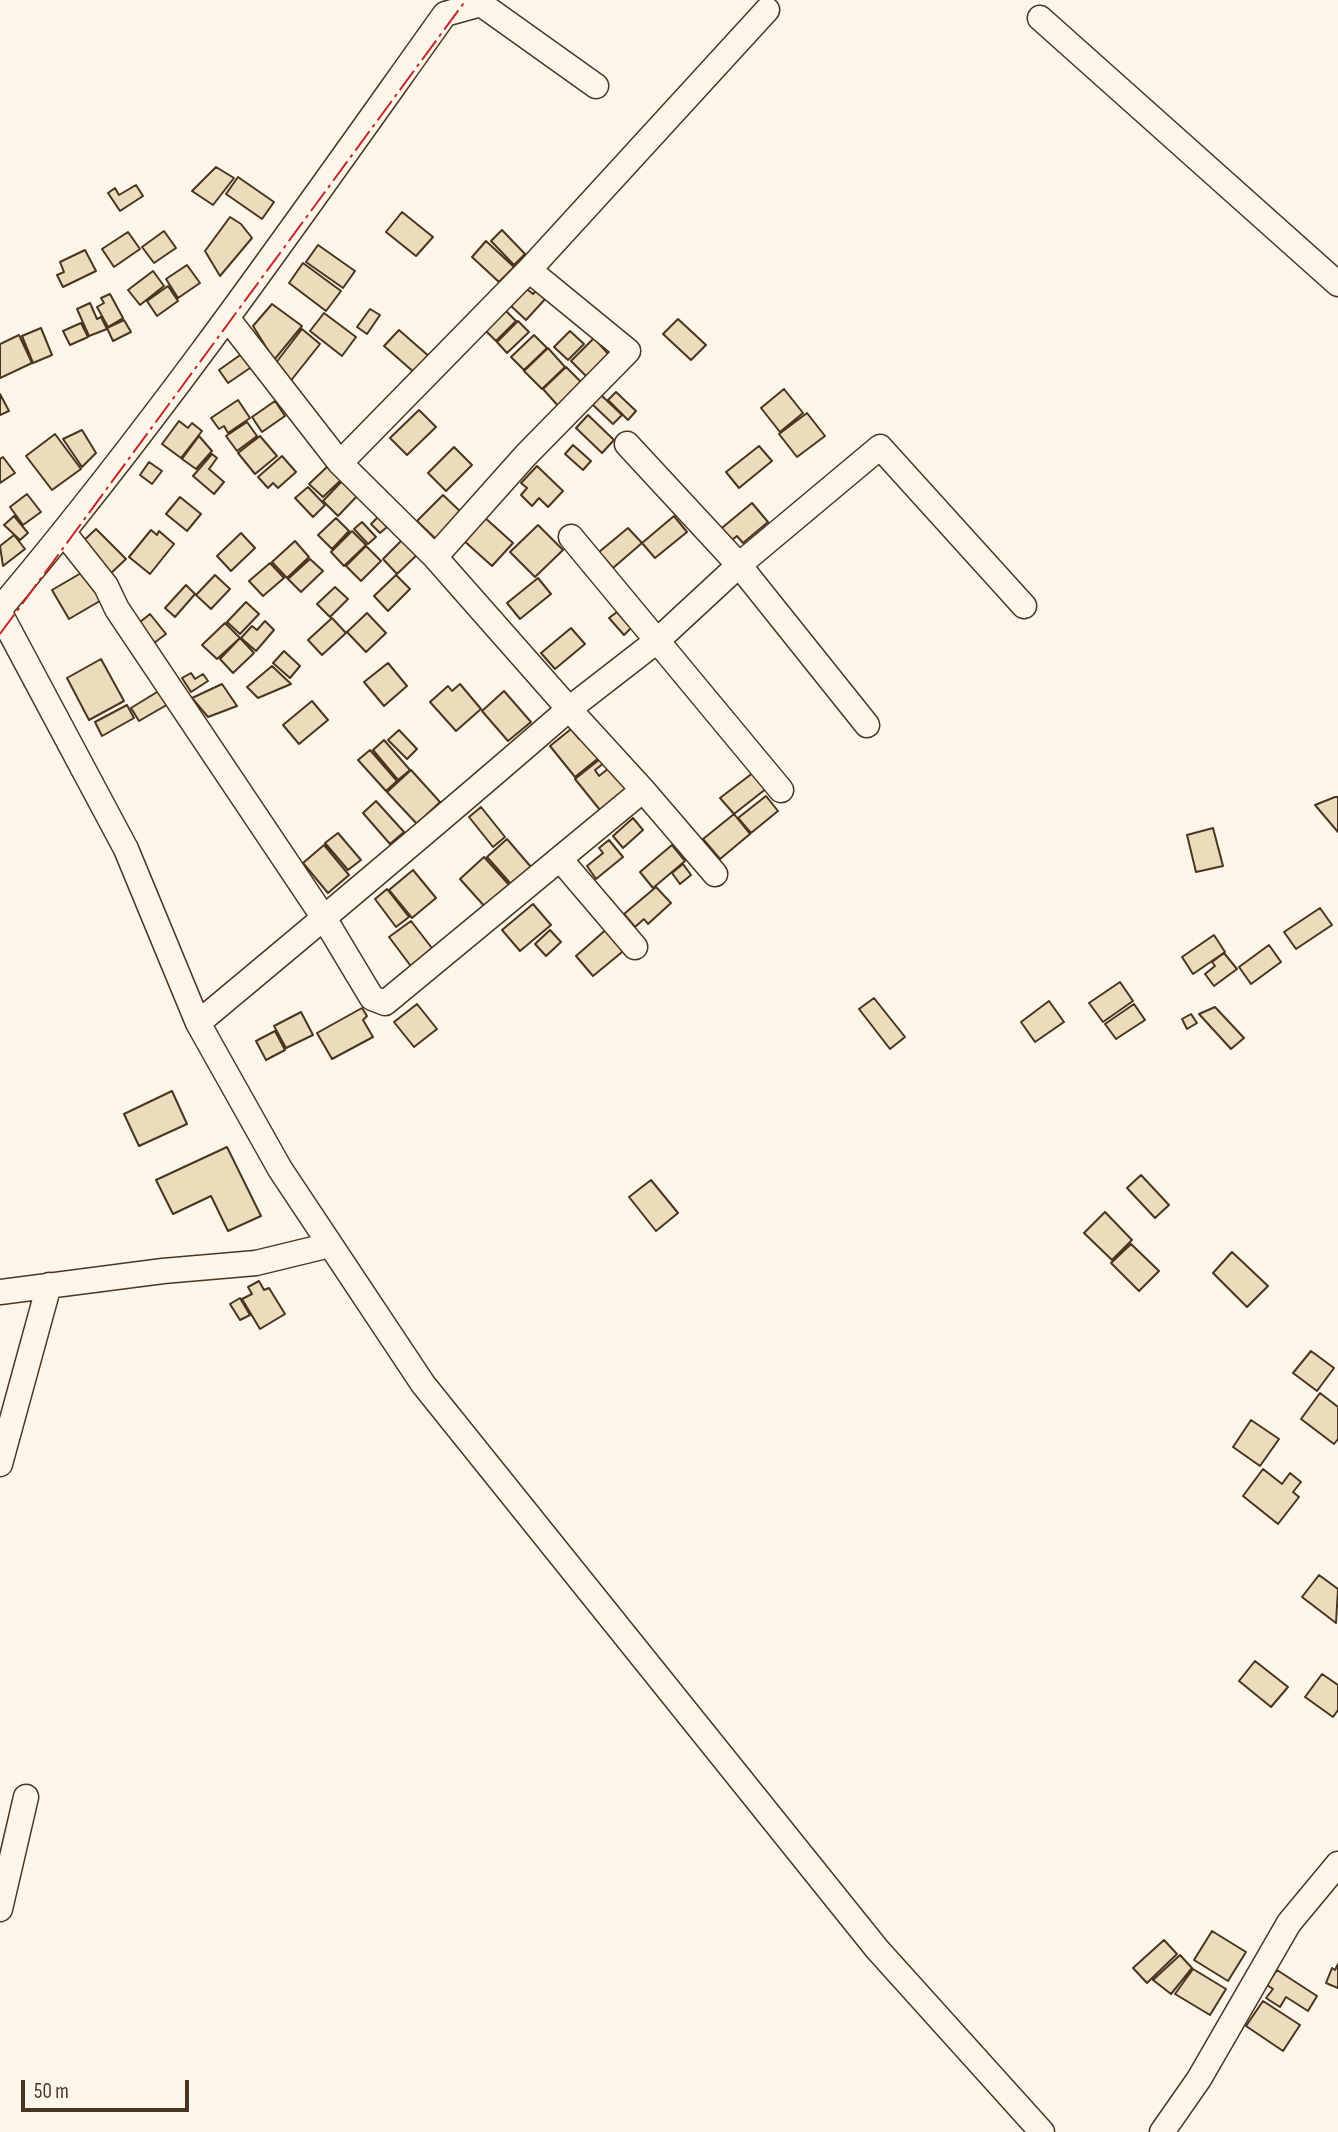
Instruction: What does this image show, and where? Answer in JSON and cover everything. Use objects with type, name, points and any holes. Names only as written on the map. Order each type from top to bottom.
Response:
[{"type":"street","points":[[596,86],[481,4],[445,14],[228,319],[64,533],[0,611],[126,849],[198,1023],[280,1169],[423,1384],[877,1950],[1042,2132]]},
{"type":"street","points":[[340,463],[529,270],[768,10]]},
{"type":"street","points":[[1040,18],[1338,284]]},
{"type":"street","points":[[435,556],[526,455],[628,351],[529,270]]},
{"type":"street","points":[[228,319],[340,463],[435,556],[715,874]]},
{"type":"street","points":[[627,443],[739,565],[867,725]]},
{"type":"street","points":[[198,1023],[569,709],[658,640],[739,565],[880,447],[1024,606]]},
{"type":"street","points":[[64,533],[106,586],[117,609],[324,918],[372,998],[385,1003],[643,790]]},
{"type":"street","points":[[571,537],[782,790]]},
{"type":"street","points":[[560,859],[635,947]]},
{"type":"street","points":[[0,1292],[256,1263],[330,1245]]},
{"type":"street","points":[[0,1464],[49,1285]]},
{"type":"street","points":[[0,1909],[26,1797]]},
{"type":"street","points":[[1162,2132],[1199,2079],[1289,1923],[1338,1864]]},
{"type":"building","points":[[216,167],[234,178],[213,205],[192,191]]},
{"type":"building","points":[[238,177],[274,202],[262,219],[226,194]]},
{"type":"building","points":[[136,185],[143,196],[120,211],[108,193],[115,188],[119,195]]},
{"type":"building","points":[[402,212],[433,237],[416,256],[386,232]]},
{"type":"building","points":[[230,217],[241,224],[252,238],[220,276],[205,251]]},
{"type":"building","points":[[502,230],[525,254],[514,265],[491,241]]},
{"type":"building","points":[[164,231],[176,248],[154,263],[142,247]]},
{"type":"building","points":[[128,232],[140,249],[114,267],[102,249]]},
{"type":"building","points":[[486,241],[514,267],[499,282],[472,257]]},
{"type":"building","points":[[318,245],[355,271],[343,288],[306,262]]},
{"type":"building","points":[[85,250],[96,271],[63,287],[57,275],[64,272],[60,262]]},
{"type":"building","points":[[303,263],[341,291],[326,311],[289,283]]},
{"type":"building","points":[[187,265],[200,283],[178,298],[166,279]]},
{"type":"building","points":[[153,271],[164,286],[140,305],[128,290]]},
{"type":"building","points":[[168,286],[178,301],[157,316],[147,301]]},
{"type":"building","points":[[527,289],[533,294],[538,289],[547,297],[526,320],[511,306]]},
{"type":"building","points":[[110,294],[123,318],[108,327],[97,307],[104,303],[101,298]]},
{"type":"building","points":[[90,303],[97,319],[101,317],[107,329],[89,336],[77,309]]},
{"type":"building","points":[[272,304],[302,326],[274,360],[253,326]]},
{"type":"building","points":[[370,309],[380,315],[367,334],[357,327]]},
{"type":"building","points":[[505,310],[516,321],[496,341],[485,330]]},
{"type":"building","points":[[324,313],[356,337],[342,356],[310,331]]},
{"type":"building","points":[[678,319],[706,345],[691,360],[663,334]]},
{"type":"building","points":[[124,320],[131,332],[113,341],[107,328]]},
{"type":"building","points":[[518,321],[529,332],[507,353],[497,342]]},
{"type":"building","points":[[81,323],[88,337],[70,345],[63,331]]},
{"type":"building","points":[[41,328],[52,355],[33,363],[22,336]]},
{"type":"building","points":[[302,329],[320,344],[289,383],[275,364]]},
{"type":"building","points":[[399,330],[431,358],[416,374],[384,346]]},
{"type":"building","points":[[570,331],[584,344],[568,360],[554,347]]},
{"type":"building","points":[[19,335],[32,363],[0,378],[0,344]]},
{"type":"building","points":[[534,335],[547,348],[524,370],[511,357]]},
{"type":"building","points":[[594,338],[610,356],[588,378],[571,361]]},
{"type":"building","points":[[548,348],[565,367],[542,389],[524,371]]},
{"type":"building","points":[[243,353],[253,366],[228,383],[219,370]]},
{"type":"building","points":[[566,367],[584,385],[560,408],[543,389]]},
{"type":"building","points":[[784,389],[803,413],[780,432],[761,408]]},
{"type":"building","points":[[616,392],[636,411],[628,420],[608,400]]},
{"type":"building","points":[[0,394],[9,411],[0,415]]},
{"type":"building","points":[[601,395],[622,415],[613,424],[592,404]]},
{"type":"building","points":[[238,400],[250,418],[228,433],[224,426],[219,429],[211,418]]},
{"type":"building","points":[[275,401],[285,416],[262,432],[252,417]]},
{"type":"building","points":[[419,410],[436,427],[407,455],[390,438]]},
{"type":"building","points":[[807,413],[825,436],[797,457],[779,434]]},
{"type":"building","points":[[588,415],[614,440],[602,453],[576,428]]},
{"type":"building","points":[[179,421],[188,428],[192,423],[202,431],[181,458],[162,444]]},
{"type":"building","points":[[247,422],[257,436],[237,451],[226,436]]},
{"type":"building","points":[[82,430],[96,453],[82,467],[63,439]]},
{"type":"building","points":[[55,434],[81,469],[52,490],[26,456]]},
{"type":"building","points":[[199,436],[212,451],[196,469],[182,459]]},
{"type":"building","points":[[260,436],[277,456],[255,474],[238,453]]},
{"type":"building","points":[[573,445],[591,461],[583,470],[565,454]]},
{"type":"building","points":[[759,446],[772,461],[739,488],[726,472]]},
{"type":"building","points":[[454,447],[472,465],[446,491],[428,473]]},
{"type":"building","points":[[212,454],[217,458],[209,469],[224,482],[214,494],[193,476]]},
{"type":"building","points":[[282,456],[296,472],[278,488],[273,483],[268,488],[258,477]]},
{"type":"building","points":[[3,457],[15,473],[0,483],[0,459]]},
{"type":"building","points":[[149,462],[162,471],[152,484],[140,475]]},
{"type":"building","points":[[328,466],[341,480],[323,497],[309,484]]},
{"type":"building","points":[[537,466],[563,491],[548,507],[539,498],[532,506],[521,495],[527,488],[521,483]]},
{"type":"building","points":[[344,479],[359,494],[338,516],[323,501]]},
{"type":"building","points":[[308,487],[325,505],[313,517],[295,498]]},
{"type":"building","points":[[27,494],[41,512],[23,525],[10,507]]},
{"type":"building","points":[[443,495],[465,516],[439,542],[417,521]]},
{"type":"building","points":[[180,497],[201,514],[187,531],[166,514]]},
{"type":"building","points":[[752,503],[768,522],[743,543],[737,536],[727,544],[717,532]]},
{"type":"building","points":[[14,516],[28,533],[20,540],[4,525]]},
{"type":"building","points":[[483,516],[513,543],[492,566],[462,539]]},
{"type":"building","points":[[674,516],[687,532],[655,558],[642,543]]},
{"type":"building","points":[[378,517],[387,527],[380,533],[371,524]]},
{"type":"building","points":[[336,518],[349,531],[332,549],[318,535]]},
{"type":"building","points":[[362,522],[376,537],[368,544],[354,529]]},
{"type":"building","points":[[538,525],[563,550],[535,577],[510,552]]},
{"type":"building","points":[[628,528],[642,543],[613,568],[599,552]]},
{"type":"building","points":[[96,529],[126,559],[109,575],[79,545]]},
{"type":"building","points":[[151,530],[157,535],[159,531],[174,544],[150,574],[129,557]]},
{"type":"building","points":[[352,531],[366,545],[344,566],[331,552]]},
{"type":"building","points":[[241,533],[255,548],[231,571],[217,556]]},
{"type":"building","points":[[14,535],[25,549],[3,566],[0,546]]},
{"type":"building","points":[[405,537],[420,552],[397,574],[383,559]]},
{"type":"building","points":[[295,541],[309,557],[287,578],[272,562]]},
{"type":"building","points":[[366,546],[381,561],[361,581],[346,566]]},
{"type":"building","points":[[310,559],[323,571],[301,592],[288,579]]},
{"type":"building","points":[[270,563],[284,578],[263,596],[249,581]]},
{"type":"building","points":[[88,569],[105,598],[69,619],[52,590]]},
{"type":"building","points":[[215,575],[230,589],[211,609],[196,595]]},
{"type":"building","points":[[396,575],[410,589],[388,611],[374,596]]},
{"type":"building","points":[[538,578],[551,594],[520,619],[507,603]]},
{"type":"building","points":[[186,585],[195,594],[175,617],[165,608]]},
{"type":"building","points":[[335,587],[348,599],[330,617],[317,604]]},
{"type":"building","points":[[246,602],[259,614],[240,634],[227,622]]},
{"type":"building","points":[[617,612],[631,628],[624,635],[609,618]]},
{"type":"building","points":[[367,613],[386,633],[366,652],[347,632]]},
{"type":"building","points":[[150,614],[166,634],[150,646],[135,626]]},
{"type":"building","points":[[332,618],[346,633],[322,655],[308,640]]},
{"type":"building","points":[[265,621],[274,630],[256,651],[241,638],[252,626],[257,630]]},
{"type":"building","points":[[225,623],[240,638],[217,659],[202,645]]},
{"type":"building","points":[[571,628],[585,644],[555,669],[541,653]]},
{"type":"building","points":[[240,638],[254,653],[233,673],[220,659]]},
{"type":"building","points":[[284,651],[300,666],[290,678],[273,663]]},
{"type":"building","points":[[101,659],[124,701],[89,720],[67,678]]},
{"type":"building","points":[[388,663],[407,686],[384,706],[364,682]]},
{"type":"building","points":[[272,666],[291,684],[258,698],[247,687]]},
{"type":"building","points":[[191,673],[195,679],[203,674],[208,681],[191,692],[182,678]]},
{"type":"building","points":[[222,684],[237,706],[208,717],[192,698]]},
{"type":"building","points":[[460,684],[481,709],[456,731],[430,702],[448,686],[452,691]]},
{"type":"building","points":[[162,689],[170,703],[139,721],[131,708]]},
{"type":"building","points":[[504,691],[531,722],[508,741],[482,711]]},
{"type":"building","points":[[312,701],[328,720],[299,744],[283,725]]},
{"type":"building","points":[[127,705],[134,718],[102,736],[95,722]]},
{"type":"building","points":[[571,729],[579,739],[584,736],[600,757],[575,777],[550,746]]},
{"type":"building","points":[[399,730],[417,749],[407,759],[388,740]]},
{"type":"building","points":[[384,740],[410,770],[398,780],[373,750]]},
{"type":"building","points":[[370,750],[397,781],[386,791],[358,760]]},
{"type":"building","points":[[600,759],[604,763],[595,770],[599,776],[609,768],[627,790],[600,810],[575,779]]},
{"type":"building","points":[[411,770],[440,802],[417,824],[387,792]]},
{"type":"building","points":[[754,772],[767,788],[734,814],[720,798]]},
{"type":"building","points":[[766,796],[778,811],[751,833],[738,818]]},
{"type":"building","points":[[1338,797],[1338,832],[1315,805]]},
{"type":"building","points":[[376,801],[404,832],[390,844],[363,813]]},
{"type":"building","points":[[481,807],[505,837],[493,847],[469,817]]},
{"type":"building","points":[[734,814],[750,834],[720,859],[703,839]]},
{"type":"building","points":[[633,818],[643,830],[623,848],[613,836]]},
{"type":"building","points":[[1213,828],[1223,866],[1196,872],[1187,835]]},
{"type":"building","points":[[338,833],[361,860],[348,870],[325,843]]},
{"type":"building","points":[[507,839],[531,867],[511,884],[487,857]]},
{"type":"building","points":[[609,840],[623,857],[596,879],[587,866],[603,853],[599,848]]},
{"type":"building","points":[[324,845],[349,875],[328,893],[303,863]]},
{"type":"building","points":[[672,845],[685,861],[653,888],[640,872]]},
{"type":"building","points":[[484,857],[510,886],[486,908],[460,879]]},
{"type":"building","points":[[683,864],[691,875],[680,884],[672,873]]},
{"type":"building","points":[[413,870],[436,898],[412,918],[389,890]]},
{"type":"building","points":[[656,887],[671,903],[648,924],[644,919],[635,927],[624,914]]},
{"type":"building","points":[[387,889],[409,917],[396,927],[375,899]]},
{"type":"building","points":[[533,904],[551,925],[520,951],[502,930]]},
{"type":"building","points":[[1320,908],[1332,925],[1296,949],[1284,932]]},
{"type":"building","points":[[411,921],[435,952],[413,969],[389,937]]},
{"type":"building","points":[[609,927],[627,948],[593,976],[576,956]]},
{"type":"building","points":[[550,930],[561,942],[546,956],[535,944]]},
{"type":"building","points":[[1214,935],[1225,952],[1193,974],[1182,957]]},
{"type":"building","points":[[1269,945],[1281,962],[1251,984],[1239,967]]},
{"type":"building","points":[[1224,953],[1237,969],[1214,986],[1205,974],[1215,966],[1212,962]]},
{"type":"building","points":[[1120,982],[1133,1001],[1103,1022],[1089,1003]]},
{"type":"building","points":[[874,998],[905,1037],[890,1049],[859,1009]]},
{"type":"building","points":[[1049,1001],[1064,1022],[1035,1042],[1021,1022]]},
{"type":"building","points":[[417,1004],[437,1029],[414,1047],[394,1022]]},
{"type":"building","points":[[1134,1004],[1145,1020],[1116,1039],[1105,1024]]},
{"type":"building","points":[[1215,1007],[1244,1038],[1231,1049],[1199,1014]]},
{"type":"building","points":[[362,1008],[367,1016],[363,1020],[373,1037],[332,1059],[317,1033]]},
{"type":"building","points":[[301,1012],[313,1035],[286,1048],[274,1026]]},
{"type":"building","points":[[1191,1014],[1197,1023],[1187,1029],[1182,1019]]},
{"type":"building","points":[[275,1031],[285,1050],[266,1060],[256,1041]]},
{"type":"building","points":[[172,1091],[187,1124],[139,1146],[124,1114]]},
{"type":"building","points":[[227,1147],[261,1216],[228,1231],[211,1196],[173,1214],[156,1180]]},
{"type":"building","points":[[1141,1175],[1169,1205],[1155,1218],[1127,1188]]},
{"type":"building","points":[[651,1180],[678,1213],[656,1231],[629,1197]]},
{"type":"building","points":[[1105,1212],[1132,1240],[1112,1260],[1084,1233]]},
{"type":"building","points":[[1131,1244],[1159,1271],[1139,1291],[1111,1263]]},
{"type":"building","points":[[1232,1252],[1268,1286],[1247,1307],[1213,1273]]},
{"type":"building","points":[[259,1281],[264,1290],[269,1288],[285,1314],[260,1329],[242,1299],[252,1294],[248,1287]]},
{"type":"building","points":[[240,1298],[250,1315],[240,1320],[230,1304]]},
{"type":"building","points":[[1311,1351],[1334,1368],[1317,1391],[1293,1373]]},
{"type":"building","points":[[1320,1393],[1338,1407],[1338,1439],[1334,1444],[1301,1419]]},
{"type":"building","points":[[1251,1420],[1279,1439],[1260,1466],[1233,1447]]},
{"type":"building","points":[[1263,1469],[1282,1484],[1290,1473],[1301,1482],[1293,1492],[1299,1497],[1278,1524],[1243,1496]]},
{"type":"building","points":[[1319,1575],[1338,1589],[1336,1623],[1302,1597]]},
{"type":"building","points":[[1255,1661],[1288,1687],[1271,1707],[1239,1681]]},
{"type":"building","points":[[1322,1674],[1338,1685],[1338,1710],[1333,1717],[1305,1697]]},
{"type":"building","points":[[1212,1931],[1246,1952],[1228,1981],[1194,1960]]},
{"type":"building","points":[[1164,1940],[1177,1954],[1147,1983],[1133,1968]]},
{"type":"building","points":[[1180,1955],[1192,1968],[1171,1994],[1153,1980]]},
{"type":"building","points":[[1338,1964],[1338,1988],[1326,1983],[1332,1968],[1335,1970]]},
{"type":"building","points":[[1193,1969],[1226,1989],[1210,2015],[1175,1994]]},
{"type":"building","points":[[1277,1970],[1317,1996],[1308,2011],[1286,1997],[1280,2007],[1266,1998],[1273,1989],[1267,1985]]},
{"type":"building","points":[[1263,2001],[1300,2025],[1283,2051],[1246,2026]]},
{"type":"power","points":[[0,634],[466,0]]}]
